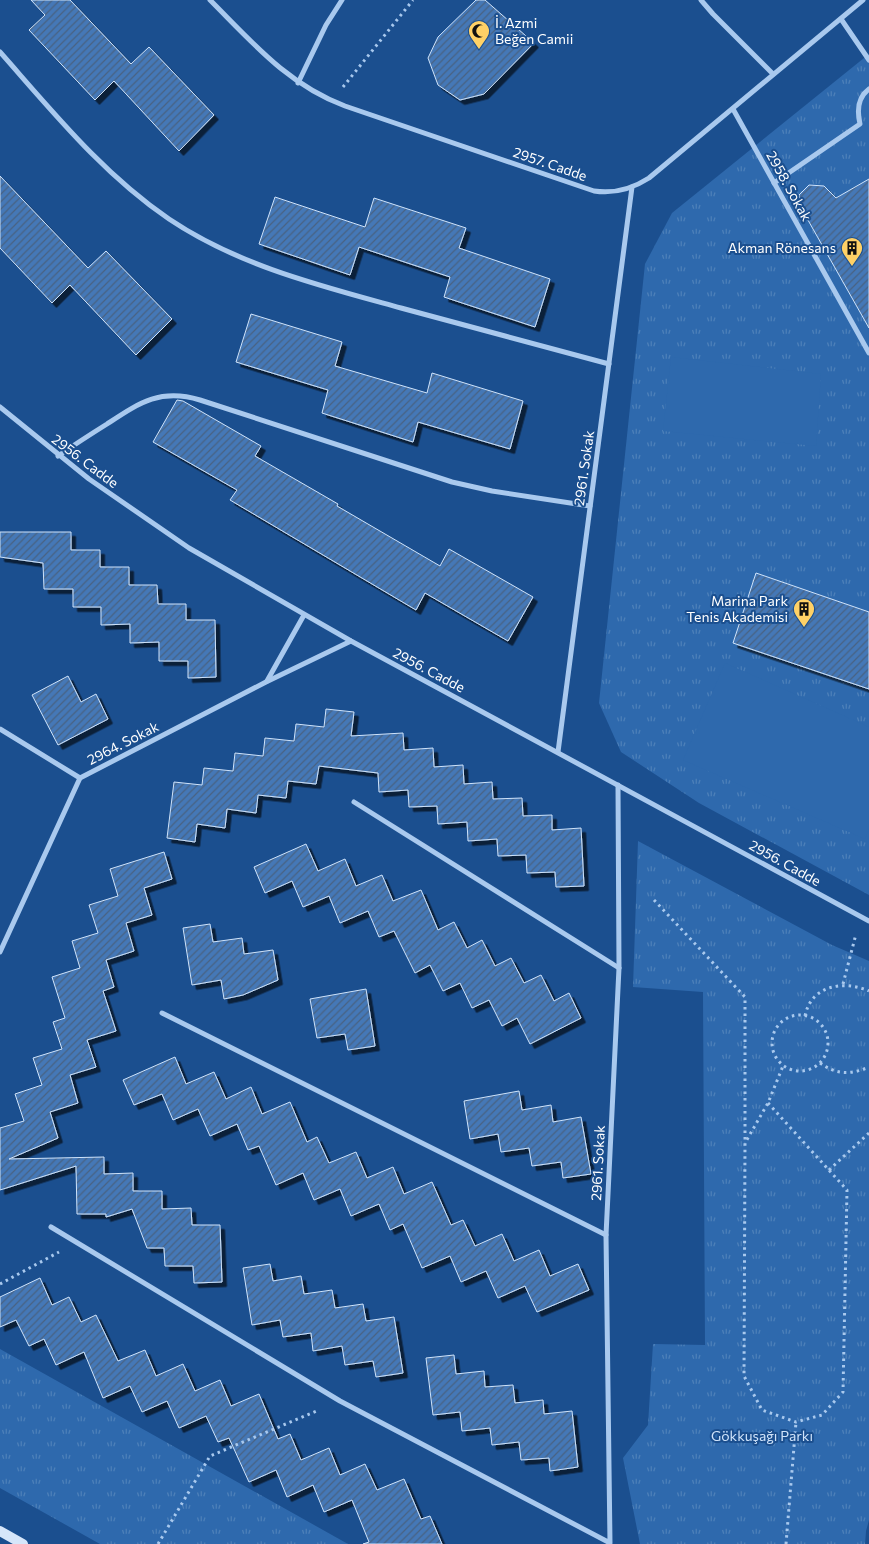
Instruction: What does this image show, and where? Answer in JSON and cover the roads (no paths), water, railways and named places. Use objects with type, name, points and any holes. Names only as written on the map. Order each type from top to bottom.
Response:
[{"type":"main road","points":[[0,1531],[23,1544]]},
{"type":"street","name":"2957. Cadde","points":[[210,0],[278,67],[298,82],[332,101],[594,191],[613,192],[632,187],[649,178],[863,0]]},
{"type":"street","points":[[298,82],[326,25],[342,0]]},
{"type":"street","points":[[701,0],[725,27],[773,74]]},
{"type":"street","points":[[840,19],[869,60]]},
{"type":"street","points":[[0,52],[66,128],[117,178],[150,205],[193,235],[242,258],[298,280],[609,364]]},
{"type":"street","points":[[774,183],[860,124],[858,116],[860,99],[869,89]]},
{"type":"street","name":"2958. Sokak","points":[[732,109],[869,353]]},
{"type":"street","name":"2961. Sokak","points":[[558,752],[632,187]]},
{"type":"street","points":[[58,456],[138,404],[158,397],[179,396],[200,400],[452,482],[492,491],[590,506]]},
{"type":"street","name":"2956. Cadde","points":[[0,406],[58,456],[123,504],[181,543],[351,641],[869,922]]},
{"type":"street","points":[[266,682],[304,615]]},
{"type":"street","name":"2964. Sokak","points":[[0,952],[80,778],[266,682],[351,641]]},
{"type":"street","points":[[0,729],[80,778]]},
{"type":"street","name":"2961. Sokak","points":[[610,1543],[606,1235],[619,968],[618,785]]},
{"type":"street","points":[[354,802],[619,968]]},
{"type":"street","points":[[162,1013],[606,1235]]},
{"type":"street","points":[[51,1227],[340,1401],[610,1543]]},
{"type":"place","name":"İ. Azmi Beğen Camii","points":[[479,50]]},
{"type":"place","name":"Akman Rönesans","points":[[852,267]]},
{"type":"place","name":"Marina Park Tenis Akademisi","points":[[804,628]]},
{"type":"park label","name":"Gökkuşağı Parkı","points":[[762,1436]]}]
